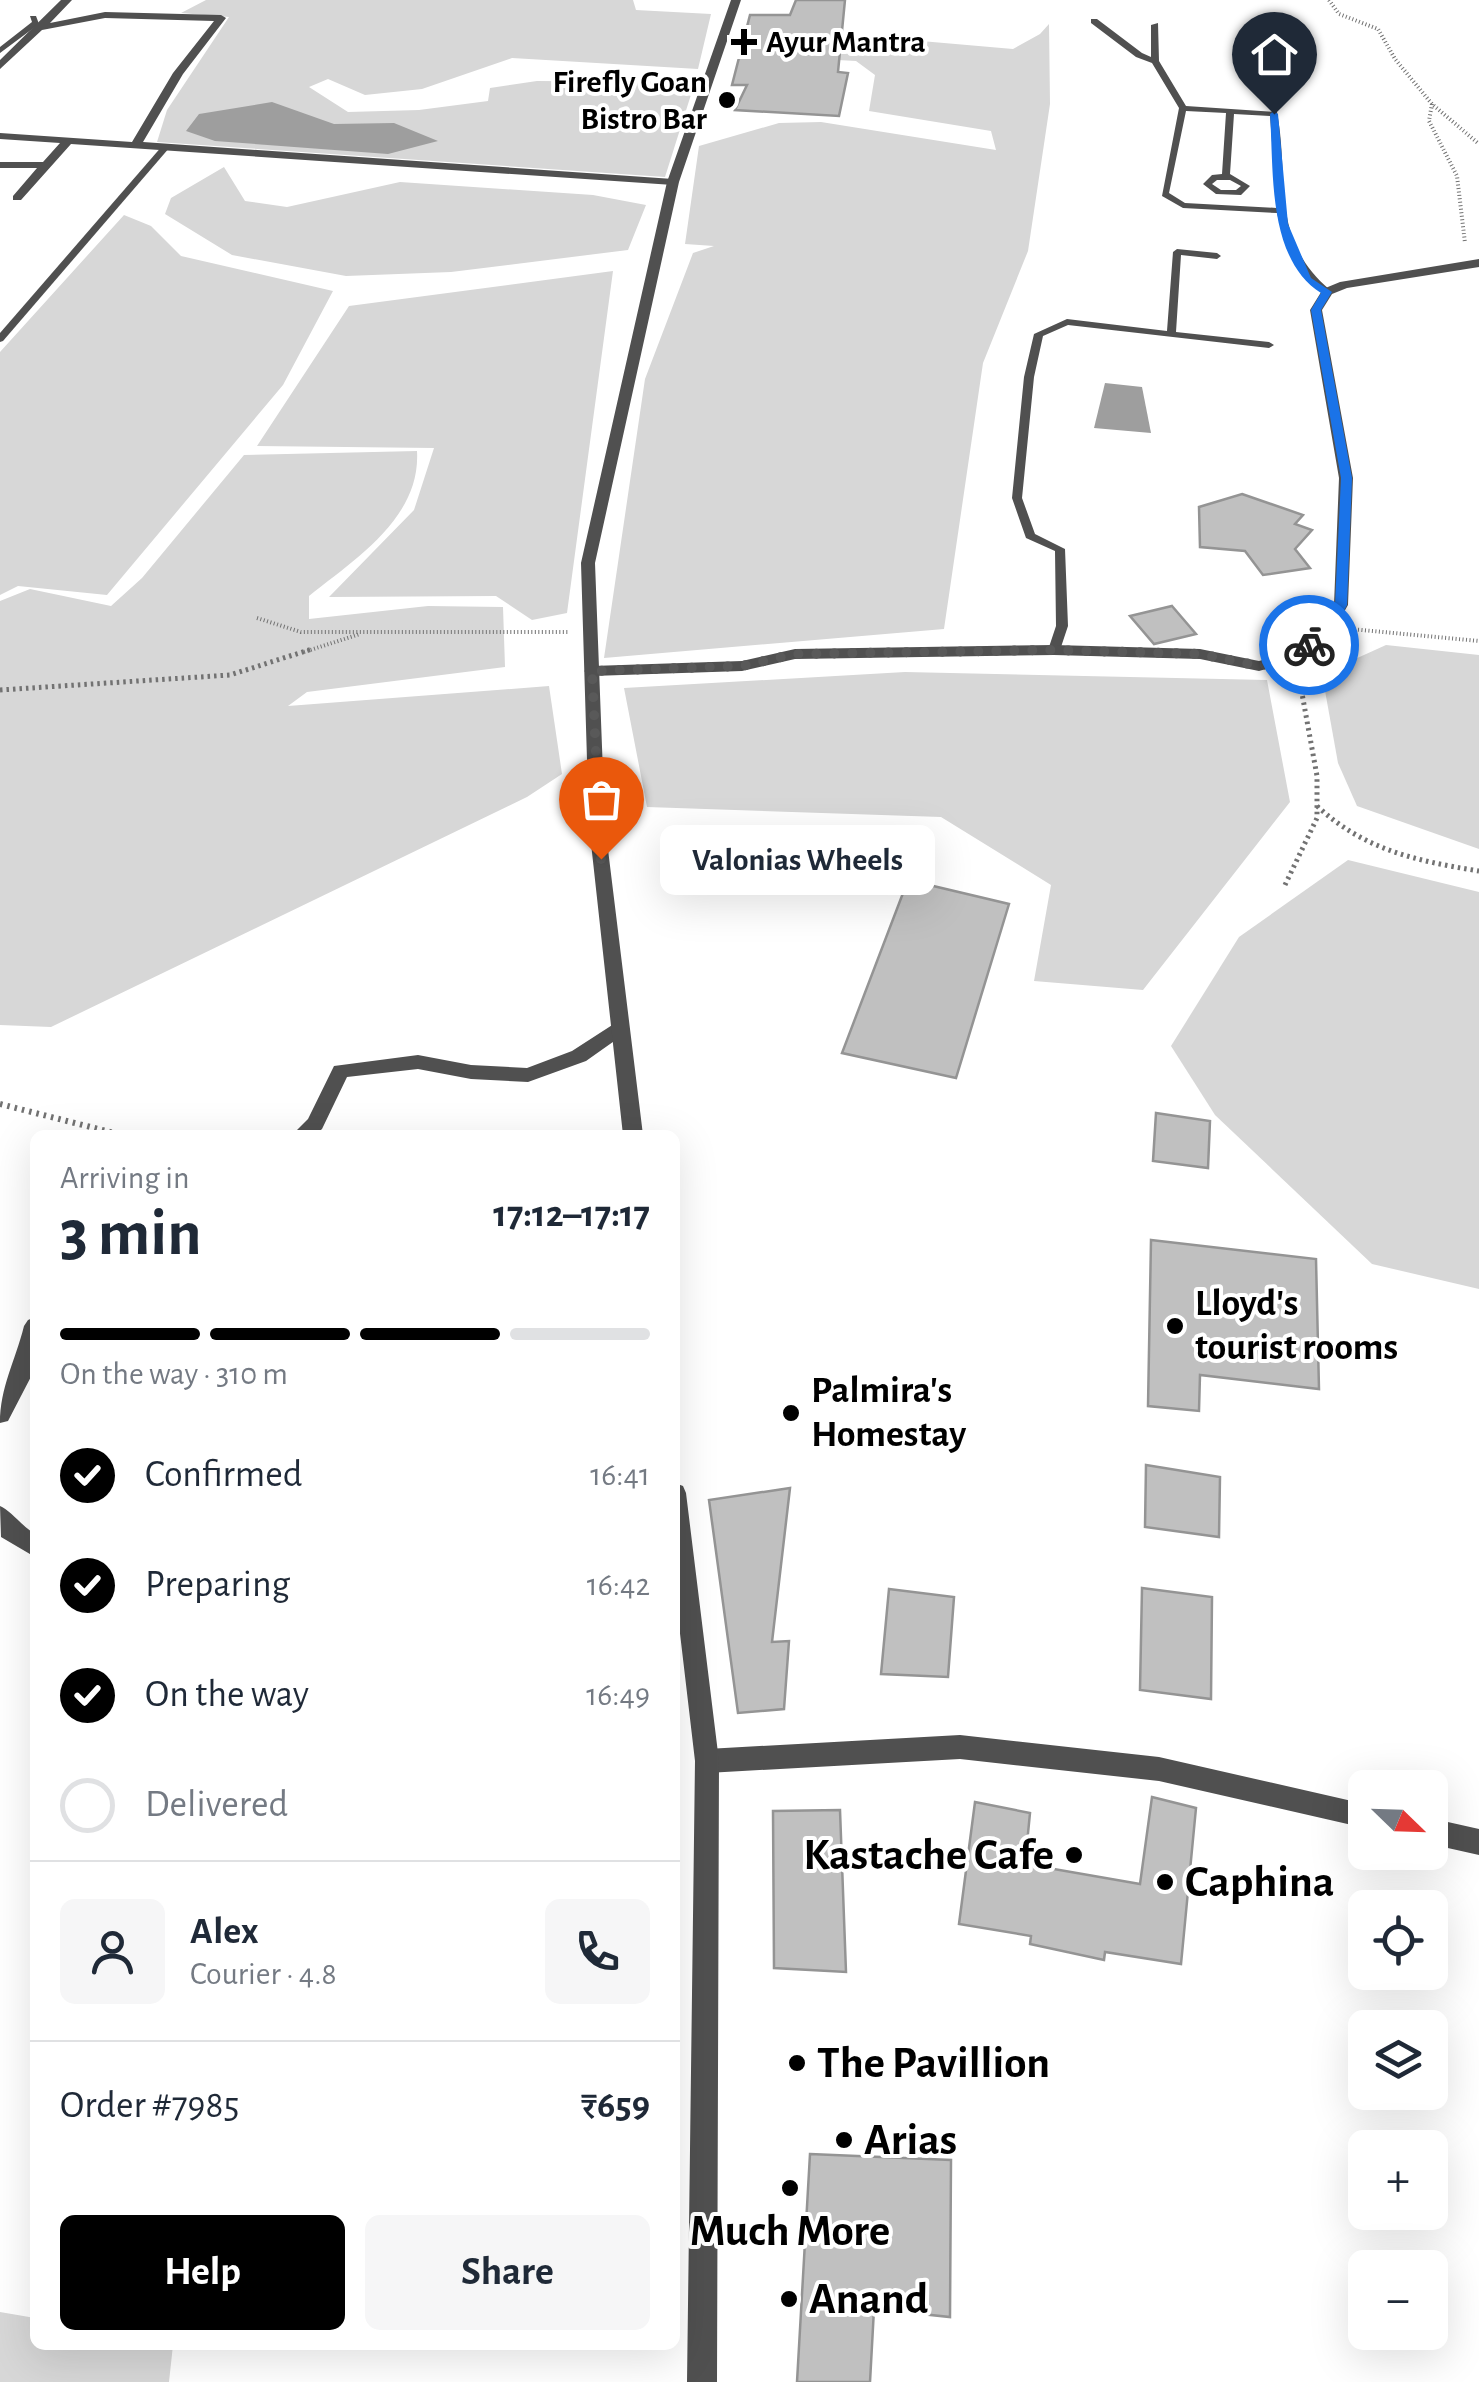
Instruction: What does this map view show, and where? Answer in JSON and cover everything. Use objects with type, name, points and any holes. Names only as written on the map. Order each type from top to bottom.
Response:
[{"type":"street","points":[[0,66],[38,22],[67,0]]},
{"type":"street","points":[[632,1130],[597,825],[588,564],[674,182],[736,0]]},
{"type":"street","points":[[92,8],[105,15]]},
{"type":"street","points":[[38,22],[105,15],[221,18],[178,73],[136,145]]},
{"type":"street","points":[[0,136],[674,182]]},
{"type":"street","points":[[17,198],[68,141]]},
{"type":"street","points":[[0,164],[46,166]]},
{"type":"street","points":[[592,671],[742,666],[795,654],[1054,650],[1200,654],[1259,666],[1296,656],[1328,628],[1341,605],[1346,478],[1316,310],[1327,292],[1344,285],[1473,264]]},
{"type":"street","points":[[308,1130],[315,1124],[341,1071],[418,1062],[471,1072],[528,1075],[578,1056],[620,1027]]},
{"type":"street","points":[[0,1414],[24,1369],[30,1346]]},
{"type":"street","points":[[0,1516],[9,1530],[30,1545]]},
{"type":"street","points":[[680,1579],[706,1761],[702,2382]]},
{"type":"street","points":[[706,1761],[960,1747],[1159,1769],[1348,1812]]},
{"type":"street","points":[[1448,1835],[1479,1842]]},
{"type":"lane","points":[[1094,21],[1139,54],[1155,60]]},
{"type":"lane","points":[[0,51],[38,22]]},
{"type":"lane","points":[[1155,25],[1155,60],[1183,108],[1165,194],[1182,205],[1281,211]]},
{"type":"lane","points":[[1270,88],[1281,211],[1306,279],[1327,292]]},
{"type":"lane","points":[[1183,108],[1274,114]]},
{"type":"lane","points":[[1226,176],[1230,111]]},
{"type":"lane","points":[[0,339],[166,147]]},
{"type":"lane","points":[[1226,176],[1245,184],[1242,191],[1231,193],[1207,184],[1210,179],[1226,176]]},
{"type":"lane","points":[[1231,193],[1234,208]]},
{"type":"lane","points":[[1171,334],[1177,252],[1217,256]]},
{"type":"lane","points":[[1054,650],[1062,626],[1060,549],[1030,536],[1017,498],[1029,376],[1039,334],[1067,322],[1269,345]]},
{"type":"path","points":[[1328,0],[1339,14],[1378,29],[1395,59],[1432,104],[1479,144]]},
{"type":"path","points":[[1432,104],[1429,121],[1456,176],[1473,264]]},
{"type":"path","points":[[257,618],[301,632],[591,632]]},
{"type":"path","points":[[1328,628],[1479,641]]},
{"type":"path","points":[[0,690],[230,675],[360,634]]},
{"type":"path","points":[[1285,886],[1316,818],[1317,776],[1296,656]]},
{"type":"path","points":[[1316,805],[1339,829],[1397,858],[1479,872]]},
{"type":"path","points":[[0,1104],[102,1130]]},
{"type":"shaded area","points":[[206,0],[633,0],[636,10],[711,14],[698,69],[512,58],[422,89],[365,95],[328,79],[309,87],[348,112],[419,110],[488,101],[490,88],[537,81],[695,82],[665,177],[157,142],[167,110],[229,17],[181,13]]},
{"type":"shaded area","points":[[1049,24],[1050,104],[1028,251],[983,363],[944,629],[604,658],[645,379],[693,253],[714,246],[685,244],[699,146],[779,123],[821,122],[996,150],[991,131],[869,111],[875,75],[856,61],[764,56],[800,39],[921,41],[1013,49],[1040,34]]},
{"type":"shaded area","points":[[272,102],[334,124],[394,123],[438,141],[388,154],[215,141],[186,131],[199,114]]},
{"type":"shaded area","points":[[224,167],[245,201],[287,207],[400,182],[593,195],[646,205],[628,250],[451,272],[346,276],[232,255],[165,214],[171,198]]},
{"type":"shaded area","points":[[124,215],[151,226],[181,256],[333,291],[283,385],[107,595],[18,586],[0,595],[0,352]]},
{"type":"shaded area","points":[[613,271],[567,613],[532,620],[496,596],[329,597],[414,510],[434,448],[257,446],[349,306]]},
{"type":"shaded area","points":[[1105,383],[1142,387],[1151,433],[1094,428]]},
{"type":"shaded area","points":[[417,451],[415,475],[397,517],[364,552],[309,596],[309,619],[428,606],[503,607],[505,667],[307,692],[288,706],[549,686],[562,774],[527,797],[51,1027],[0,1025],[0,601],[30,589],[111,606],[142,578],[244,455]]},
{"type":"shaded area","points":[[1386,645],[1479,655],[1479,849],[1357,806],[1338,763],[1322,674]]},
{"type":"shaded area","points":[[905,672],[1267,680],[1290,802],[1143,990],[1034,981],[1051,885],[941,817],[647,807],[624,688]]},
{"type":"shaded area","points":[[1348,860],[1479,892],[1479,1289],[1372,1264],[1215,1115],[1171,1046],[1239,937]]},
{"type":"shaded area","points":[[0,2312],[30,2317],[30,2350],[172,2350],[169,2382],[0,2382]]},
{"type":"building","points":[[796,0],[845,0],[838,72],[848,73],[839,116],[735,110],[747,85],[732,85],[750,15],[790,15]]},
{"type":"building","points":[[1242,494],[1303,515],[1295,524],[1312,530],[1295,549],[1310,568],[1263,575],[1245,551],[1200,547],[1199,507]]},
{"type":"building","points":[[1172,606],[1196,634],[1154,644],[1130,616]]},
{"type":"building","points":[[908,880],[1009,904],[956,1078],[842,1053]]},
{"type":"building","points":[[1156,1113],[1210,1121],[1208,1168],[1153,1161]]},
{"type":"building","points":[[1151,1240],[1316,1259],[1319,1389],[1200,1375],[1199,1411],[1148,1406]]},
{"type":"building","points":[[1146,1465],[1220,1477],[1219,1537],[1145,1527]]},
{"type":"building","points":[[790,1488],[772,1642],[789,1641],[784,1709],[738,1713],[709,1500]]},
{"type":"building","points":[[1142,1588],[1212,1597],[1211,1699],[1140,1690]]},
{"type":"building","points":[[889,1589],[954,1597],[948,1677],[881,1674]]},
{"type":"building","points":[[1152,1797],[1196,1808],[1181,1964],[1105,1952],[1104,1960],[1030,1944],[1031,1936],[959,1924],[975,1802],[1030,1813],[1025,1864],[1140,1884]]},
{"type":"building","points":[[840,1810],[846,1972],[774,1968],[773,1811]]},
{"type":"building","points":[[810,2154],[951,2160],[950,2317],[874,2309],[870,2382],[797,2382]]},
{"type":"way so far","points":[[601,859],[592,671],[742,666],[795,654],[1054,650],[1108,655],[1200,654],[1259,666],[1296,656],[1309,645]]},
{"type":"place","name":"Ayur Mantra","points":[[744,42]]},
{"type":"place","name":"Firefly Goan Bistro Bar","points":[[727,100]]},
{"type":"place","name":"Valonias Wheels","points":[[601,859]]},
{"type":"place","name":"Lloyd's tourist rooms","points":[[1175,1326]]},
{"type":"place","name":"Palmira's Homestay","points":[[791,1413]]},
{"type":"place","name":"Kastache Cafe","points":[[1074,1855]]},
{"type":"place","name":"Caphina","points":[[1165,1882]]},
{"type":"place","name":"The Pavillion","points":[[797,2063]]},
{"type":"place","name":"Arias","points":[[844,2140]]},
{"type":"place","name":"Much More","points":[[790,2188]]},
{"type":"place","name":"Anand","points":[[789,2299]]},
{"type":"route","points":[[1274,114],[1284,224],[1306,279],[1327,292],[1316,310],[1346,478],[1341,605],[1328,628],[1309,645]]}]
